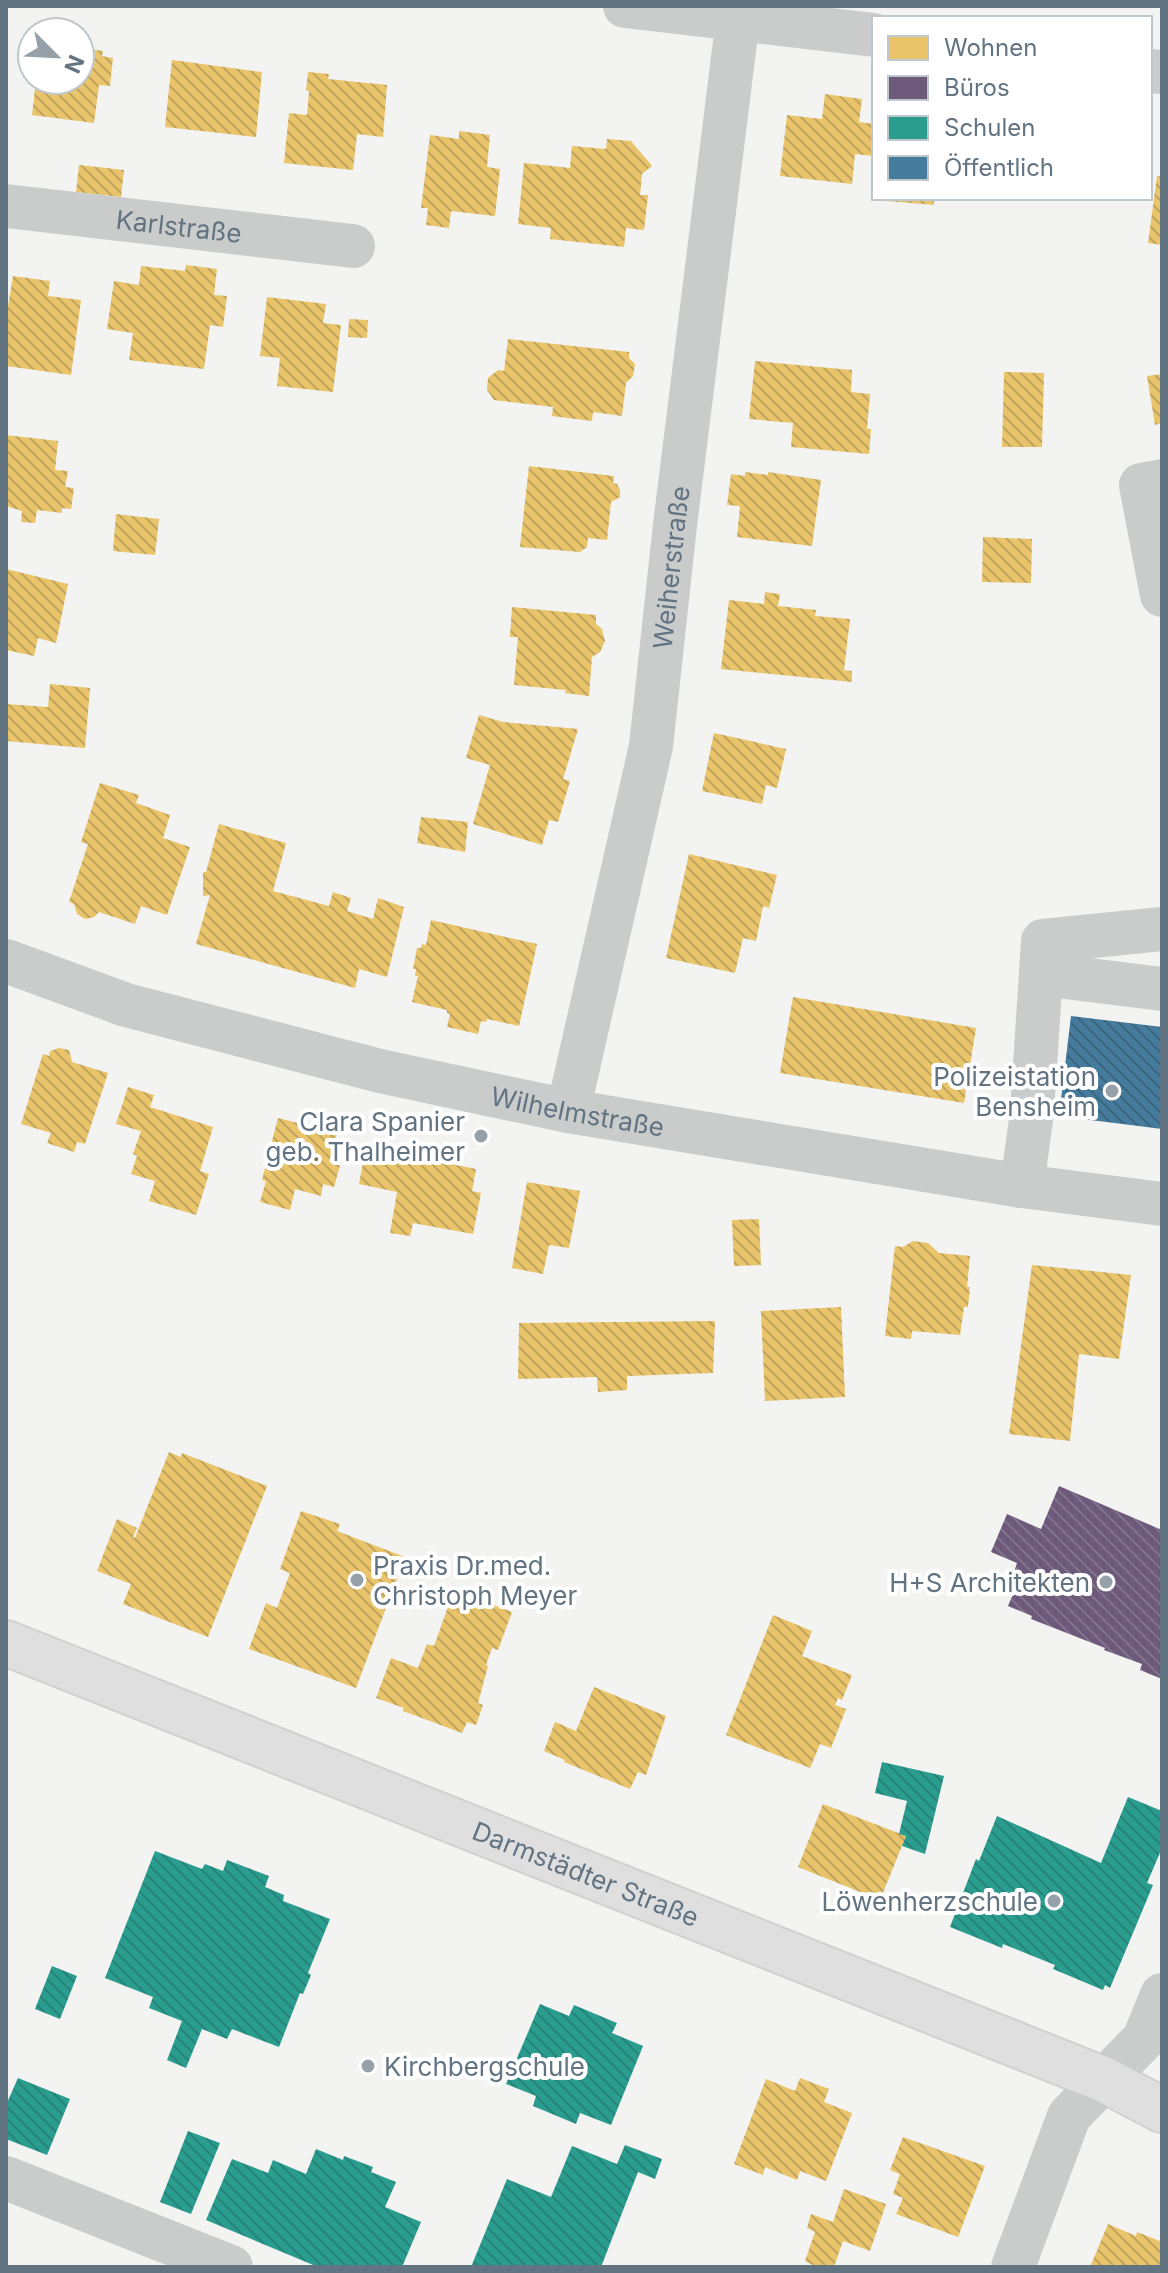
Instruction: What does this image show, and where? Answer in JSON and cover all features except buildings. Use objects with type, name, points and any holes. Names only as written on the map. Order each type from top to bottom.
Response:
[{"type":"main road","name":"Darmstädter Straße","points":[[6,1643],[1105,2080],[1162,2110]]},
{"type":"street","points":[[625,6],[872,35]]},
{"type":"street","name":"Weiherstraße","points":[[568,1111],[651,746],[738,18]]},
{"type":"street","name":"Karlstraße","points":[[6,206],[353,246]]},
{"type":"street","points":[[1162,481],[1141,485],[1162,595]]},
{"type":"street","points":[[1022,1186],[1032,1112],[1043,941],[1162,929]]},
{"type":"street","name":"Wilhelmstraße","points":[[6,961],[126,1005],[380,1071],[568,1111],[1022,1186],[1162,1204]]},
{"type":"street","points":[[1041,974],[1162,989]]},
{"type":"street","points":[[1013,2267],[1069,2116],[1144,2039],[1162,1995]]},
{"type":"street","points":[[6,2178],[231,2267]]},
{"type":"place","name":"Polizeistation Bensheim","points":[[1112,1091]]},
{"type":"place","name":"Clara Spanier geb. Thalheimer","points":[[481,1136]]},
{"type":"place","name":"Praxis Dr.med. Christoph Meyer","points":[[357,1580]]},
{"type":"place","name":"H+S Architekten","points":[[1106,1582]]},
{"type":"place","name":"Löwenherzschule","points":[[1054,1901]]},
{"type":"place","name":"Kirchbergschule","points":[[368,2066]]}]
